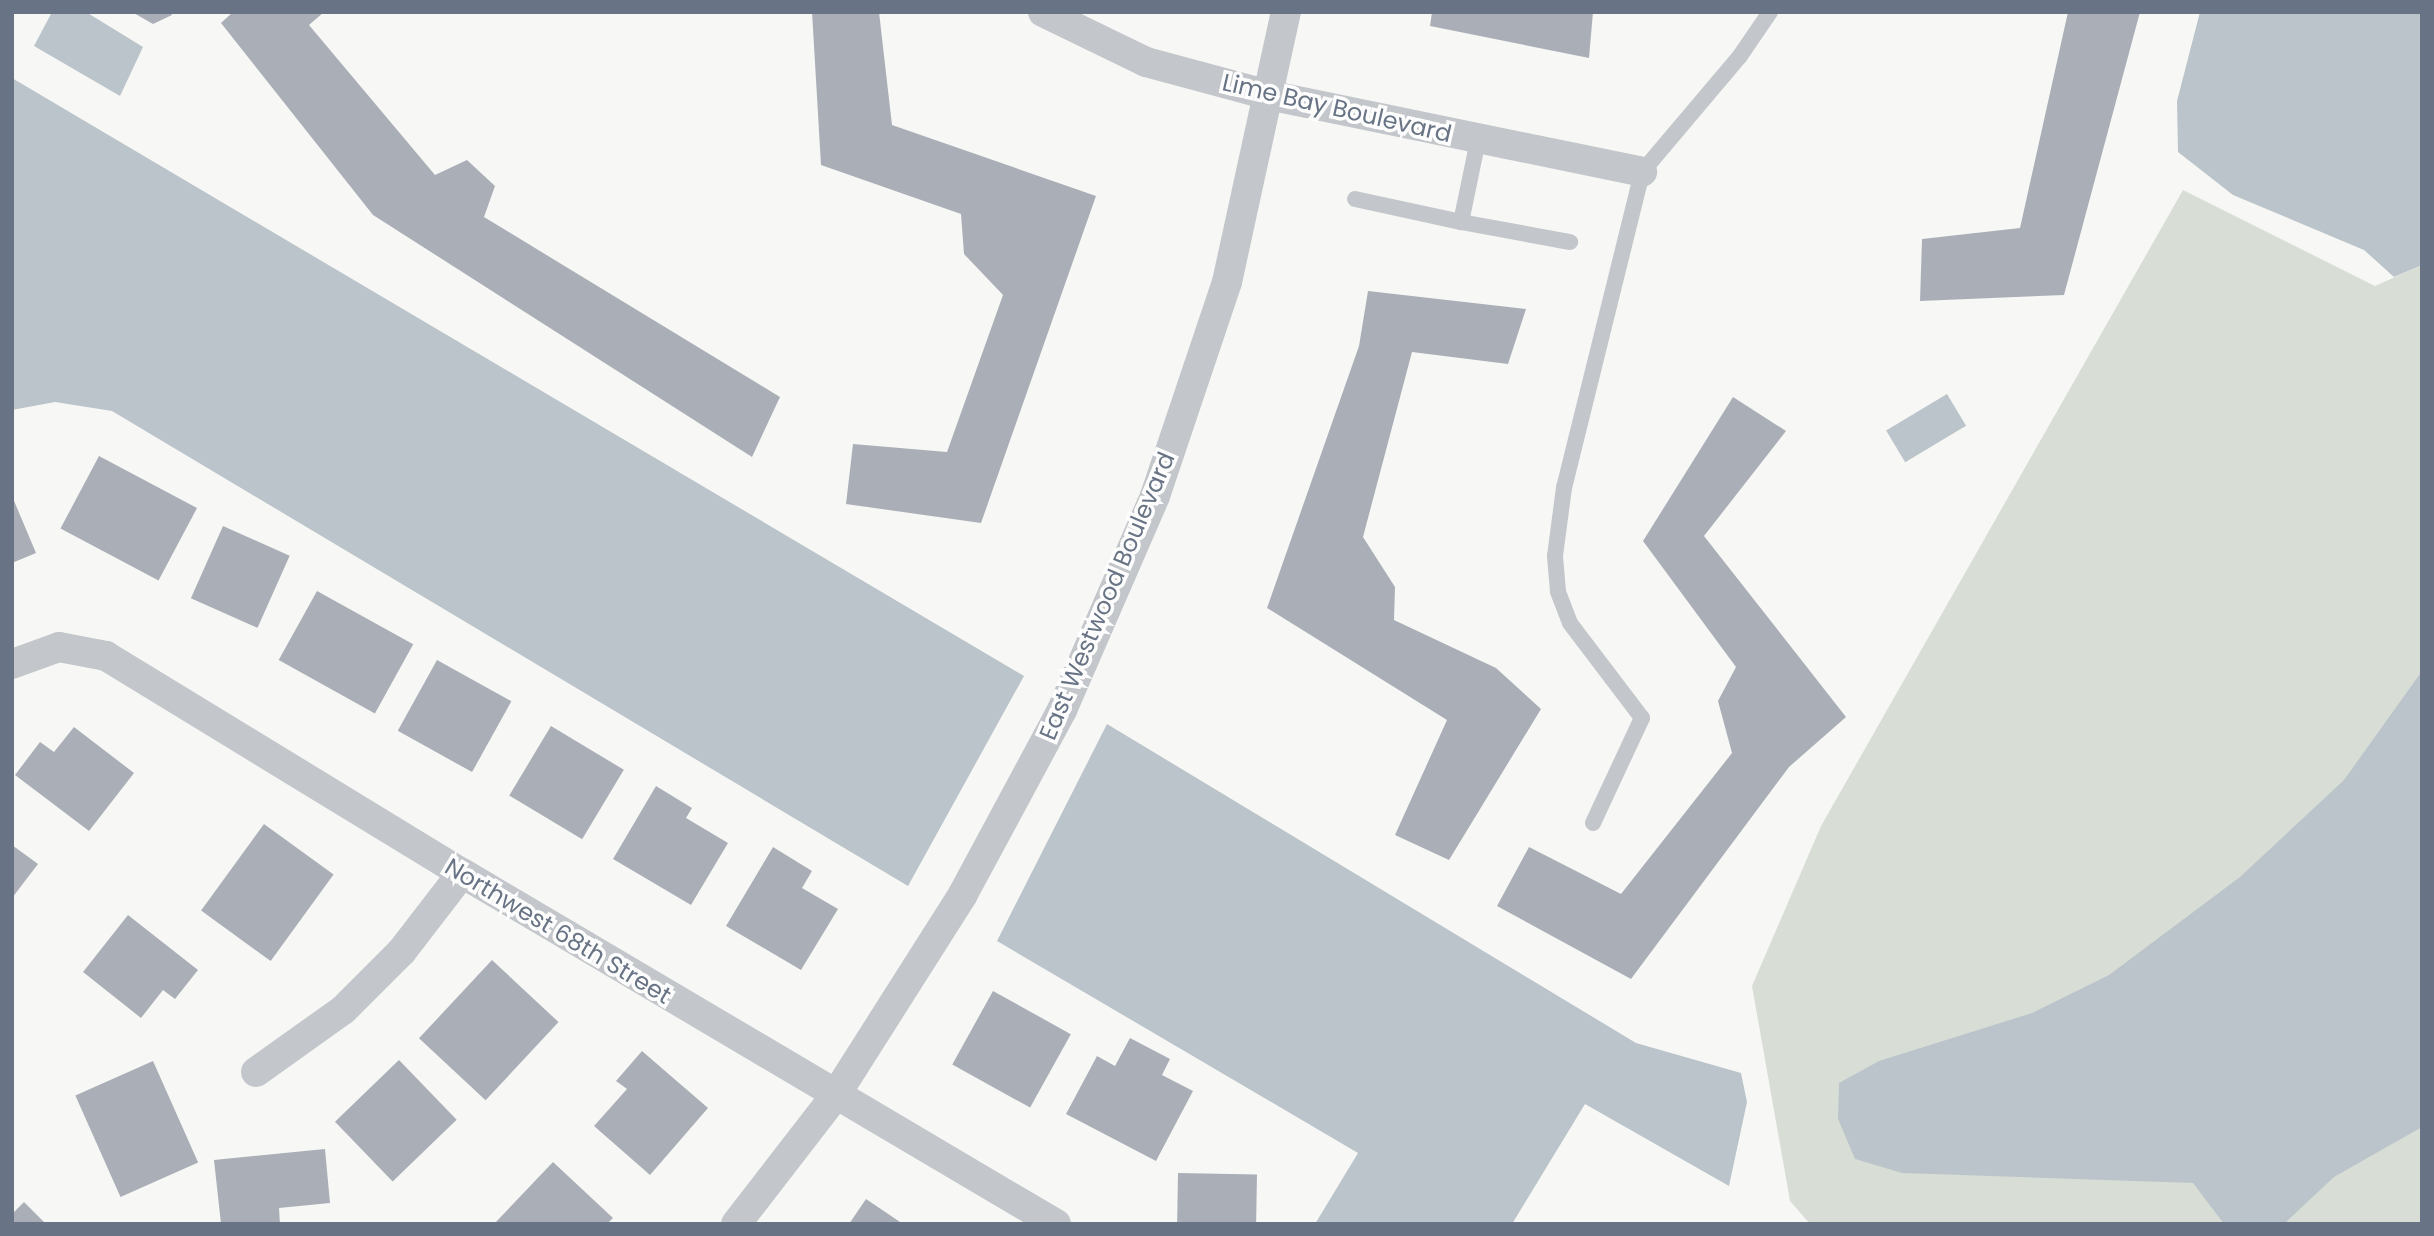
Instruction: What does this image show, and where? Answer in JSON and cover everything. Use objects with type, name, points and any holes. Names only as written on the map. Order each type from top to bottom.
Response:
[{"type":"street","name":"Lime Bay Boulevard","points":[[1043,12],[1146,62],[1269,95],[1642,172]]},
{"type":"street","name":"East Westwood Boulevard","points":[[736,1224],[835,1096],[963,894],[1079,672],[1155,496],[1227,282],[1286,12]]},
{"type":"street","name":"Northwest 68th Street","points":[[12,664],[59,648],[106,656],[462,873],[835,1096],[1056,1224]]},
{"type":"street","points":[[256,1072],[342,1010],[402,951],[462,873]]},
{"type":"lane","points":[[1592,823],[1642,718],[1570,623],[1558,591],[1555,555],[1564,488],[1642,172],[1740,56],[1770,12]]},
{"type":"lane","points":[[1461,222],[1478,140]]},
{"type":"lane","points":[[1355,199],[1570,242]]},
{"type":"shaded area","points":[[52,12],[86,12],[143,47],[120,96],[34,46]]},
{"type":"shaded area","points":[[2200,12],[2422,12],[2422,265],[2394,277],[2364,250],[2233,195],[2178,152],[2177,101]]},
{"type":"shaded area","points":[[12,78],[1024,676],[908,886],[112,411],[55,402],[12,410]]},
{"type":"shaded area","points":[[2183,190],[2375,286],[2422,265],[2422,1224],[1810,1224],[1790,1201],[1752,986],[1821,826]]},
{"type":"shaded area","points":[[1947,394],[1966,426],[1905,462],[1886,431]]},
{"type":"shaded area","points":[[2422,671],[2422,1127],[2334,1177],[2284,1224],[2224,1224],[2193,1183],[1902,1173],[1855,1159],[1838,1119],[1839,1083],[1879,1061],[2032,1013],[2109,975],[2240,877],[2344,780]]},
{"type":"shaded area","points":[[1107,724],[1636,1043],[1741,1073],[1747,1102],[1729,1186],[1585,1104],[1512,1224],[1315,1224],[1358,1153],[997,941]]},
{"type":"building","points":[[132,12],[171,12],[172,15],[153,24]]},
{"type":"building","points":[[233,12],[324,12],[309,25],[435,175],[467,160],[495,186],[484,217],[780,397],[752,457],[373,215],[221,23]]},
{"type":"building","points":[[812,12],[879,12],[892,125],[1096,196],[981,523],[846,504],[853,444],[947,452],[1003,295],[964,254],[961,214],[821,165]]},
{"type":"building","points":[[1432,12],[1593,12],[1589,58],[1430,26]]},
{"type":"building","points":[[2068,12],[2140,12],[2064,295],[1920,301],[1922,239],[2020,228]]},
{"type":"building","points":[[1368,291],[1526,309],[1508,364],[1412,352],[1363,537],[1395,587],[1394,620],[1496,668],[1541,709],[1449,860],[1395,835],[1447,720],[1267,608],[1359,346]]},
{"type":"building","points":[[1733,397],[1786,431],[1704,536],[1846,717],[1789,767],[1631,979],[1497,906],[1529,847],[1621,894],[1732,753],[1718,701],[1736,667],[1643,541]]},
{"type":"building","points":[[99,456],[197,508],[159,581],[61,528]]},
{"type":"building","points":[[12,496],[36,553],[12,563]]},
{"type":"building","points":[[223,526],[290,556],[258,628],[191,598]]},
{"type":"building","points":[[317,591],[413,644],[375,713],[279,660]]},
{"type":"building","points":[[437,660],[511,701],[472,772],[398,731]]},
{"type":"building","points":[[551,726],[624,770],[582,839],[509,795]]},
{"type":"building","points":[[74,727],[134,773],[89,831],[15,775],[40,742],[54,752]]},
{"type":"building","points":[[656,786],[692,808],[686,818],[728,843],[691,905],[613,859]]},
{"type":"building","points":[[264,824],[334,875],[271,961],[201,911]]},
{"type":"building","points":[[12,845],[38,864],[12,898]]},
{"type":"building","points":[[773,847],[812,871],[802,888],[838,909],[801,970],[726,926]]},
{"type":"building","points":[[128,915],[198,970],[175,999],[163,990],[141,1018],[83,972]]},
{"type":"building","points":[[492,960],[559,1022],[486,1100],[419,1038]]},
{"type":"building","points":[[993,991],[1071,1034],[1030,1108],[952,1064]]},
{"type":"building","points":[[1130,1038],[1170,1059],[1162,1075],[1193,1091],[1156,1161],[1066,1114],[1097,1056],[1115,1066]]},
{"type":"building","points":[[642,1051],[708,1108],[650,1175],[594,1126],[627,1089],[616,1081]]},
{"type":"building","points":[[399,1060],[457,1120],[393,1182],[335,1122]]},
{"type":"building","points":[[153,1061],[198,1162],[120,1197],[75,1096]]},
{"type":"building","points":[[325,1149],[330,1203],[279,1208],[280,1224],[221,1224],[214,1160]]},
{"type":"building","points":[[553,1162],[613,1218],[607,1224],[494,1224]]},
{"type":"building","points":[[1178,1173],[1257,1174],[1256,1224],[1177,1224]]},
{"type":"building","points":[[866,1199],[903,1224],[849,1224]]},
{"type":"building","points":[[24,1202],[46,1224],[12,1224],[12,1214]]}]
